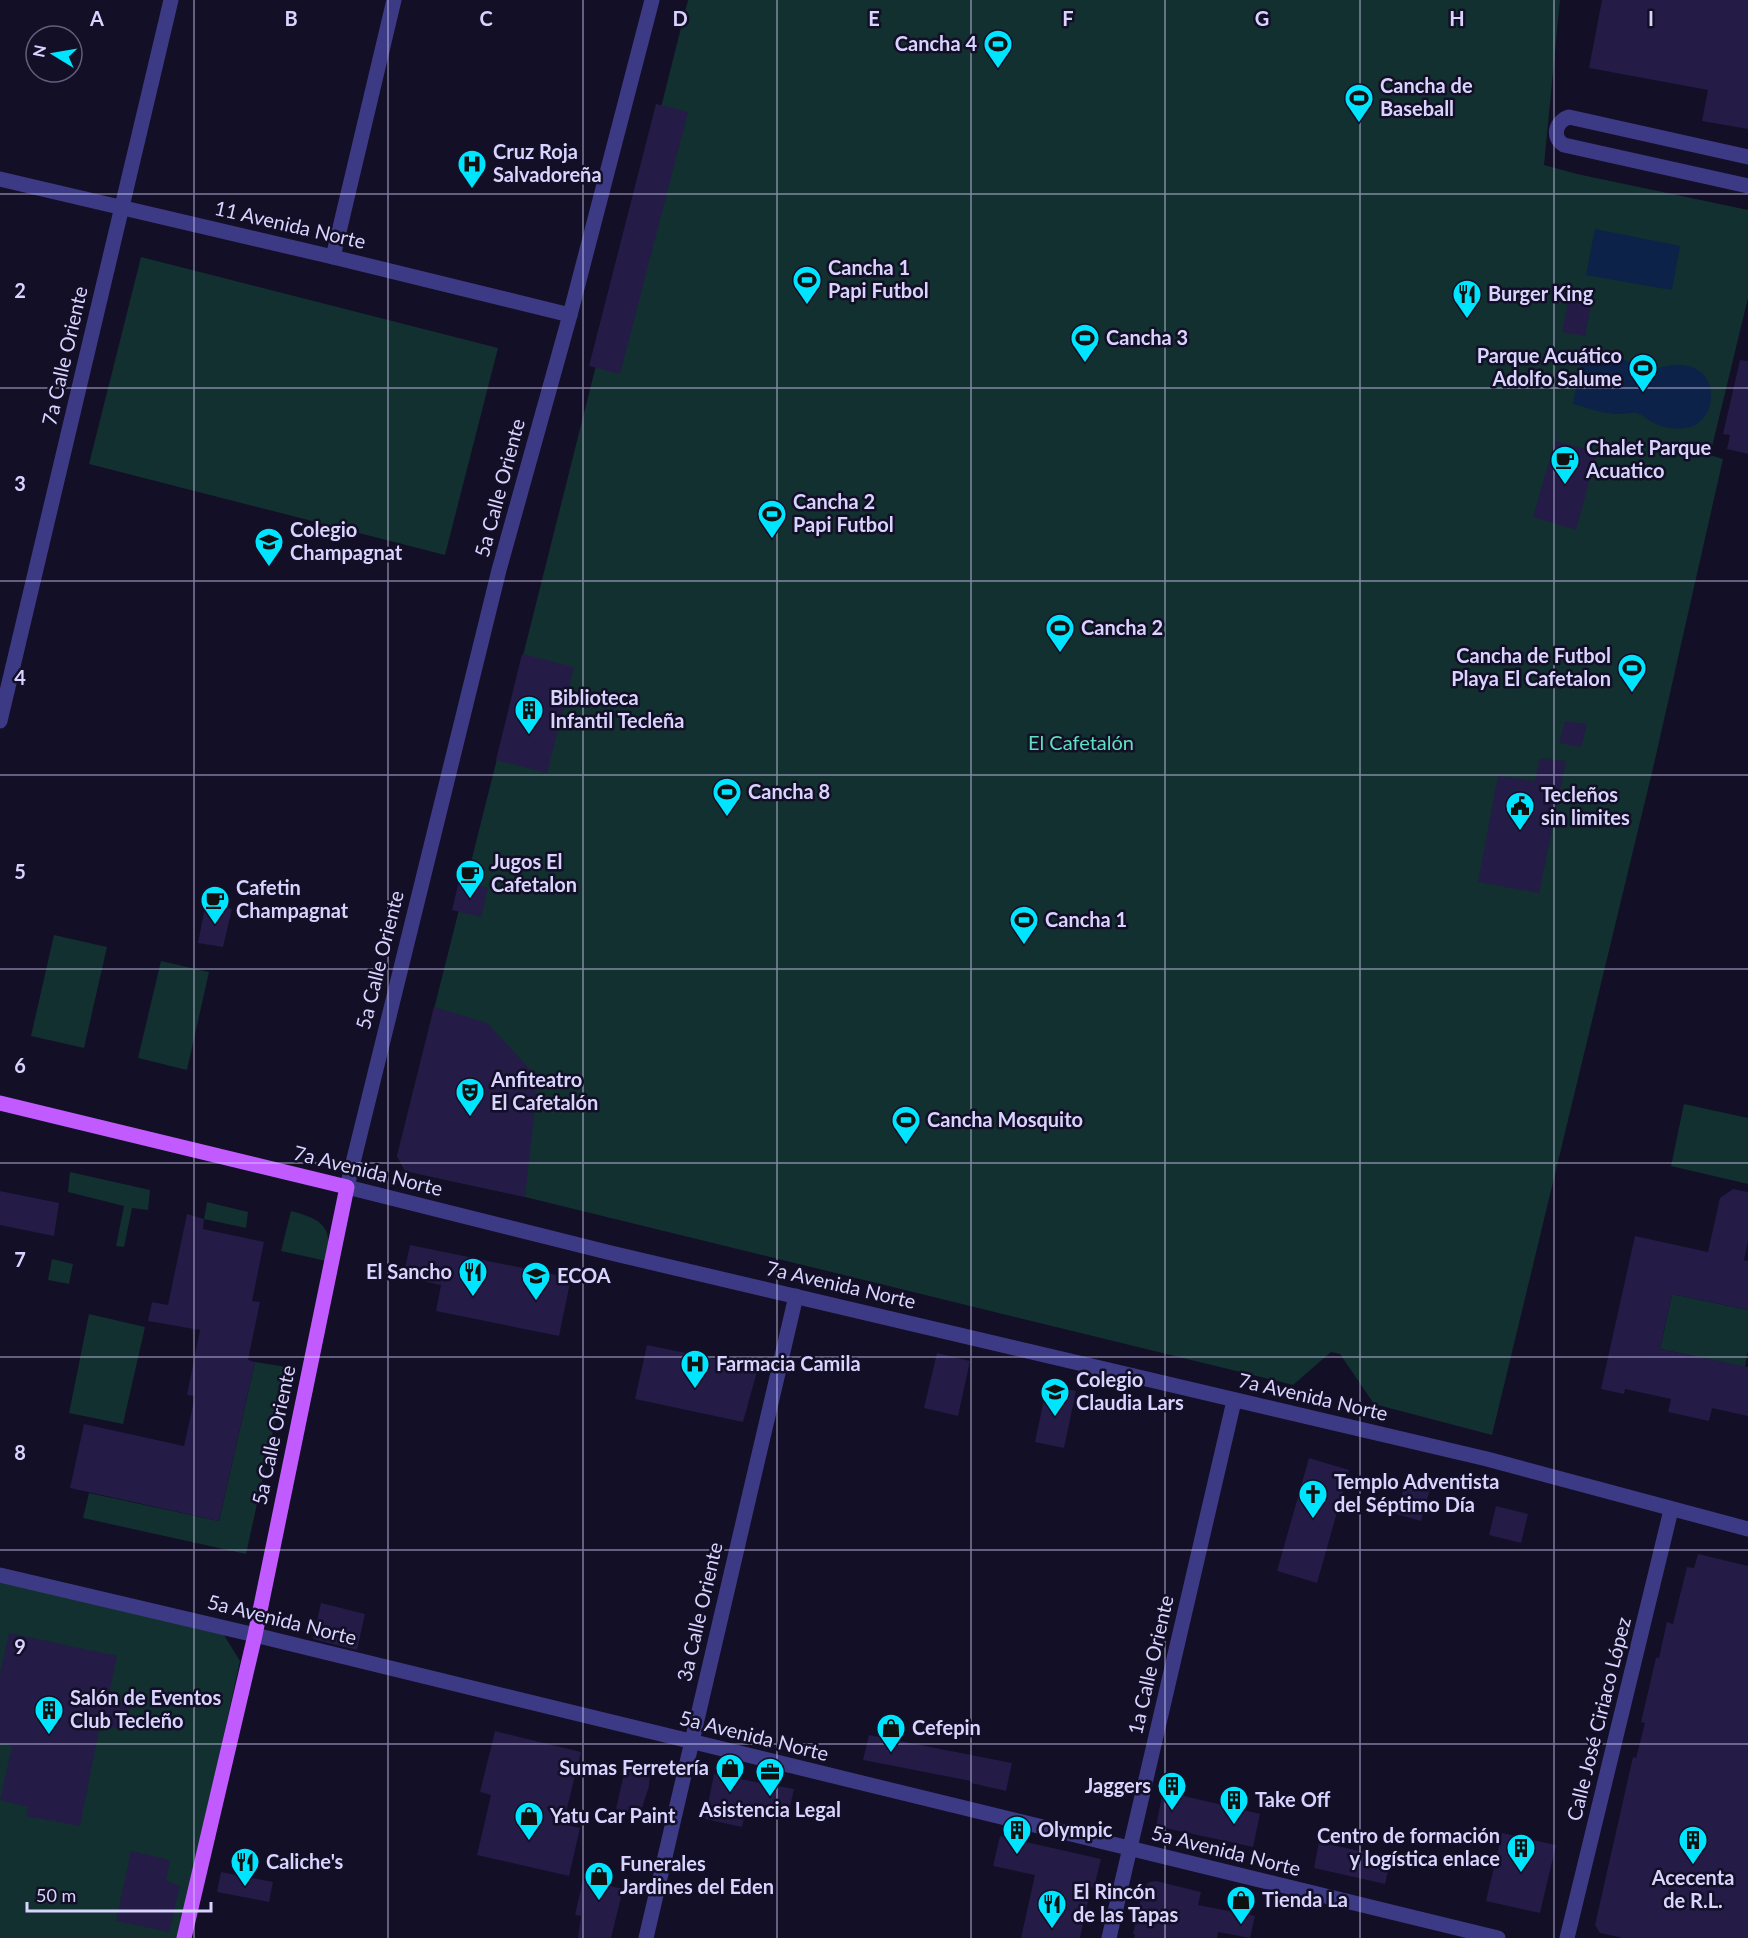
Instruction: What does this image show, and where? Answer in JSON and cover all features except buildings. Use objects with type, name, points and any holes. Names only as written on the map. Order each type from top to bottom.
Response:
[{"type":"main road","name":"7a Avenida Norte","points":[[0,1103],[347,1187]]},
{"type":"main road","name":"5a Calle Oriente","points":[[184,1938],[255,1635],[347,1187]]},
{"type":"street","name":"7a Calle Oriente","points":[[0,721],[171,0]]},
{"type":"street","points":[[333,257],[394,0]]},
{"type":"street","name":"5a Calle Oriente","points":[[347,1187],[494,592],[570,315],[652,0]]},
{"type":"street","points":[[1748,157],[1569,117],[1563,119],[1558,125],[1556,134],[1558,141],[1564,145],[1748,186]]},
{"type":"street","name":"11 Avenida Norte","points":[[0,179],[570,315]]},
{"type":"street","name":"7a Avenida Norte","points":[[347,1187],[611,1253],[1494,1461],[1748,1529]]},
{"type":"street","name":"3a Calle Oriente","points":[[646,1938],[796,1296]]},
{"type":"street","name":"1a Calle Oriente","points":[[1109,1938],[1234,1401]]},
{"type":"street","name":"Calle José Ciriaco López","points":[[1567,1938],[1671,1509]]},
{"type":"street","name":"5a Avenida Norte","points":[[0,1575],[1498,1938]]},
{"type":"green space","name":"El Cafetalón","points":[[688,0],[1560,0],[1544,165],[1748,210],[1748,298],[1710,455],[1723,459],[1654,764],[1492,1435],[1374,1404],[1340,1354],[1331,1352],[1293,1385],[525,1197],[405,1171],[397,1156]]},
{"type":"green space","points":[[141,257],[498,348],[445,555],[89,464]]},
{"type":"green space","points":[[54,935],[107,947],[84,1048],[31,1036]]},
{"type":"green space","points":[[161,961],[209,972],[187,1070],[138,1058]]},
{"type":"green space","points":[[1684,1104],[1748,1118],[1748,1184],[1671,1166]]},
{"type":"green space","points":[[70,1172],[150,1190],[148,1210],[132,1208],[124,1247],[116,1246],[124,1206],[68,1192]]},
{"type":"green space","points":[[207,1202],[248,1212],[246,1228],[204,1219]]},
{"type":"green space","points":[[291,1211],[311,1217],[323,1226],[328,1240],[326,1261],[281,1251]]},
{"type":"green space","points":[[52,1259],[73,1264],[69,1284],[48,1280]]},
{"type":"green space","points":[[1672,1294],[1748,1310],[1748,1350],[1745,1367],[1660,1349]]},
{"type":"green space","points":[[89,1314],[145,1327],[123,1424],[69,1413]]},
{"type":"green space","points":[[255,1362],[287,1367],[246,1554],[83,1518],[89,1493],[219,1521]]},
{"type":"green space","points":[[0,1582],[224,1635],[240,1661],[179,1938],[0,1938]]},
{"type":"water","points":[[1595,229],[1680,246],[1672,290],[1586,275]]},
{"type":"water","name":"Parque Acuático Adolfo Salume","points":[[1583,353],[1625,360],[1647,372],[1672,365],[1691,367],[1703,374],[1710,386],[1711,400],[1707,413],[1698,423],[1675,429],[1657,424],[1637,413],[1607,413],[1573,404]]},
{"type":"place","name":"Cancha 4","points":[[998,70]]},
{"type":"place","name":"Cancha de Baseball","points":[[1359,124]]},
{"type":"place","name":"Cruz Roja Salvadoreña","points":[[472,190]]},
{"type":"place","name":"Cancha 1 Papi Futbol","points":[[807,306]]},
{"type":"place","name":"Burger King","points":[[1467,320]]},
{"type":"place","name":"Cancha 3","points":[[1085,364]]},
{"type":"place","name":"Parque Acuático Adolfo Salume","points":[[1643,394]]},
{"type":"place","name":"Chalet Parque Acuatico","points":[[1565,486]]},
{"type":"place","name":"Cancha 2 Papi Futbol","points":[[772,540]]},
{"type":"place","name":"Colegio Champagnat","points":[[269,568]]},
{"type":"place","name":"Cancha 2","points":[[1060,654]]},
{"type":"place","name":"Cancha de Futbol Playa El Cafetalon","points":[[1632,694]]},
{"type":"place","name":"Biblioteca Infantil Tecleña","points":[[529,736]]},
{"type":"place","name":"Cancha 8","points":[[727,818]]},
{"type":"place","name":"Tecleños sin limites","points":[[1520,832]]},
{"type":"place","name":"Jugos El Cafetalon","points":[[470,900]]},
{"type":"place","name":"Cafetin Champagnat","points":[[215,926]]},
{"type":"place","name":"Cancha 1","points":[[1024,946]]},
{"type":"place","name":"Anfiteatro El Cafetalón","points":[[470,1118]]},
{"type":"place","name":"Cancha Mosquito","points":[[906,1146]]},
{"type":"place","name":"El Sancho","points":[[473,1298]]},
{"type":"place","name":"ECOA","points":[[536,1302]]},
{"type":"place","name":"Farmacia Camila","points":[[695,1390]]},
{"type":"place","name":"Colegio Claudia Lars","points":[[1055,1418]]},
{"type":"place","name":"Templo Adventista del Séptimo Día","points":[[1313,1520]]},
{"type":"place","name":"Salón de Eventos Club Tecleño","points":[[49,1736]]},
{"type":"place","name":"Cefepin","points":[[891,1754]]},
{"type":"place","name":"Sumas Ferretería","points":[[730,1794]]},
{"type":"place","name":"Asistencia Legal","points":[[770,1798]]},
{"type":"place","name":"Jaggers","points":[[1172,1812]]},
{"type":"place","name":"Take Off","points":[[1234,1826]]},
{"type":"place","name":"Yatu Car Paint","points":[[529,1842]]},
{"type":"place","name":"Olympic","points":[[1017,1856]]},
{"type":"place","name":"Acecenta de R.L.","points":[[1693,1866]]},
{"type":"place","name":"Centro de formación y logística enlace","points":[[1521,1874]]},
{"type":"place","name":"Caliche's","points":[[245,1888]]},
{"type":"place","name":"Funerales Jardines del Eden","points":[[599,1902]]},
{"type":"place","name":"Tienda La","points":[[1241,1926]]},
{"type":"place","name":"El Rincón de las Tapas","points":[[1052,1930]]}]
